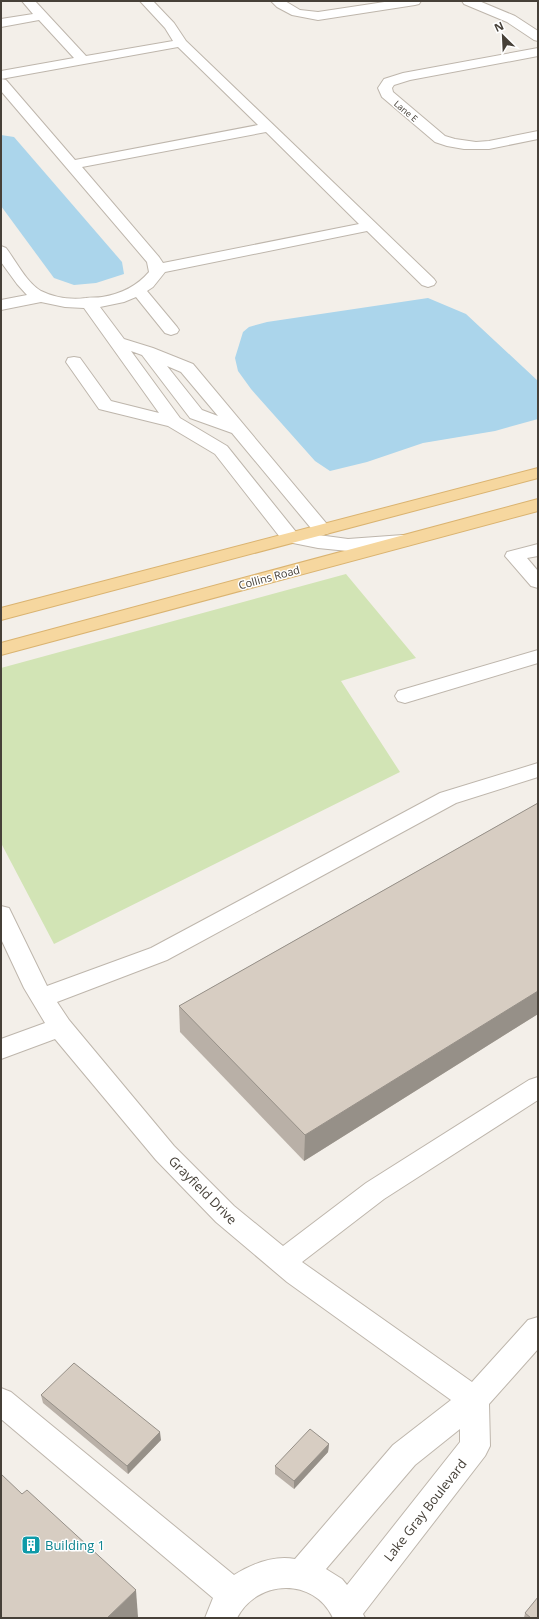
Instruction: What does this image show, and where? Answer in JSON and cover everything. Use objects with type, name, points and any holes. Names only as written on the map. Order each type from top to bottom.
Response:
[{"type":"main road","points":[[1,614],[538,473]]},
{"type":"main road","name":"Collins Road","points":[[1,649],[538,505]]},
{"type":"street","points":[[28,1],[83,60]]},
{"type":"street","points":[[146,1],[170,26],[180,44],[428,282]]},
{"type":"street","points":[[277,1],[292,12],[318,16],[415,1]]},
{"type":"street","points":[[468,1],[511,19],[538,37]]},
{"type":"street","points":[[1,23],[42,16]]},
{"type":"street","points":[[1,75],[180,44]]},
{"type":"street","name":"Lane E","points":[[538,52],[408,76],[389,82],[385,88],[387,94],[392,99],[440,139],[449,143],[473,146],[538,135]]},
{"type":"street","points":[[1,84],[154,260],[157,269],[154,278],[148,284],[117,299],[88,302],[61,302],[42,297],[30,290],[1,251]]},
{"type":"street","points":[[72,165],[267,128]]},
{"type":"street","points":[[157,269],[369,226]]},
{"type":"street","points":[[138,290],[172,330]]},
{"type":"street","points":[[1,305],[42,297]]},
{"type":"street","points":[[88,302],[174,422]]},
{"type":"street","points":[[118,342],[147,351],[187,368],[322,529]]},
{"type":"street","points":[[74,362],[104,405],[174,422],[221,450],[290,537],[348,545],[404,541]]},
{"type":"street","points":[[538,550],[514,556],[538,582]]},
{"type":"street","points":[[405,696],[538,656]]},
{"type":"street","points":[[42,998],[159,954],[448,798],[538,770]]},
{"type":"street","name":"Grayfield Drive","points":[[1,914],[36,988],[60,1027],[165,1153],[225,1214],[297,1274],[474,1400]]},
{"type":"street","points":[[1,1049],[60,1027]]},
{"type":"street","points":[[282,1262],[375,1192],[538,1087]]},
{"type":"street","points":[[303,1573],[404,1455],[474,1400],[538,1329]]},
{"type":"street","name":"Lake Gray Boulevard","points":[[348,1614],[475,1446],[474,1400]]},
{"type":"street","points":[[1,1401],[227,1607],[250,1581],[271,1573],[294,1572],[303,1573],[322,1583],[339,1597],[348,1614]]},
{"type":"green space","points":[[346,574],[416,658],[341,681],[400,772],[54,944],[1,843],[1,668]]},
{"type":"water","points":[[1,135],[14,137],[122,262],[124,274],[96,283],[74,285],[54,278],[1,206]]},
{"type":"water","points":[[428,298],[466,314],[538,381],[538,419],[495,431],[423,443],[367,462],[330,471],[315,461],[251,389],[238,371],[235,358],[243,332],[249,327],[267,322]]},
{"type":"building","points":[[538,803],[538,991],[305,1135],[179,1006]]},
{"type":"building","points":[[74,1363],[160,1432],[127,1466],[41,1395]]},
{"type":"building","points":[[310,1429],[329,1444],[294,1481],[275,1466]]},
{"type":"building","name":"Building 1","points":[[1,1474],[22,1494],[27,1490],[136,1590],[107,1618],[1,1618]]},
{"type":"building","points":[[538,1597],[538,1618],[531,1618],[525,1613]]},
{"type":"place","name":"Building 1","points":[[31,1545]]}]
